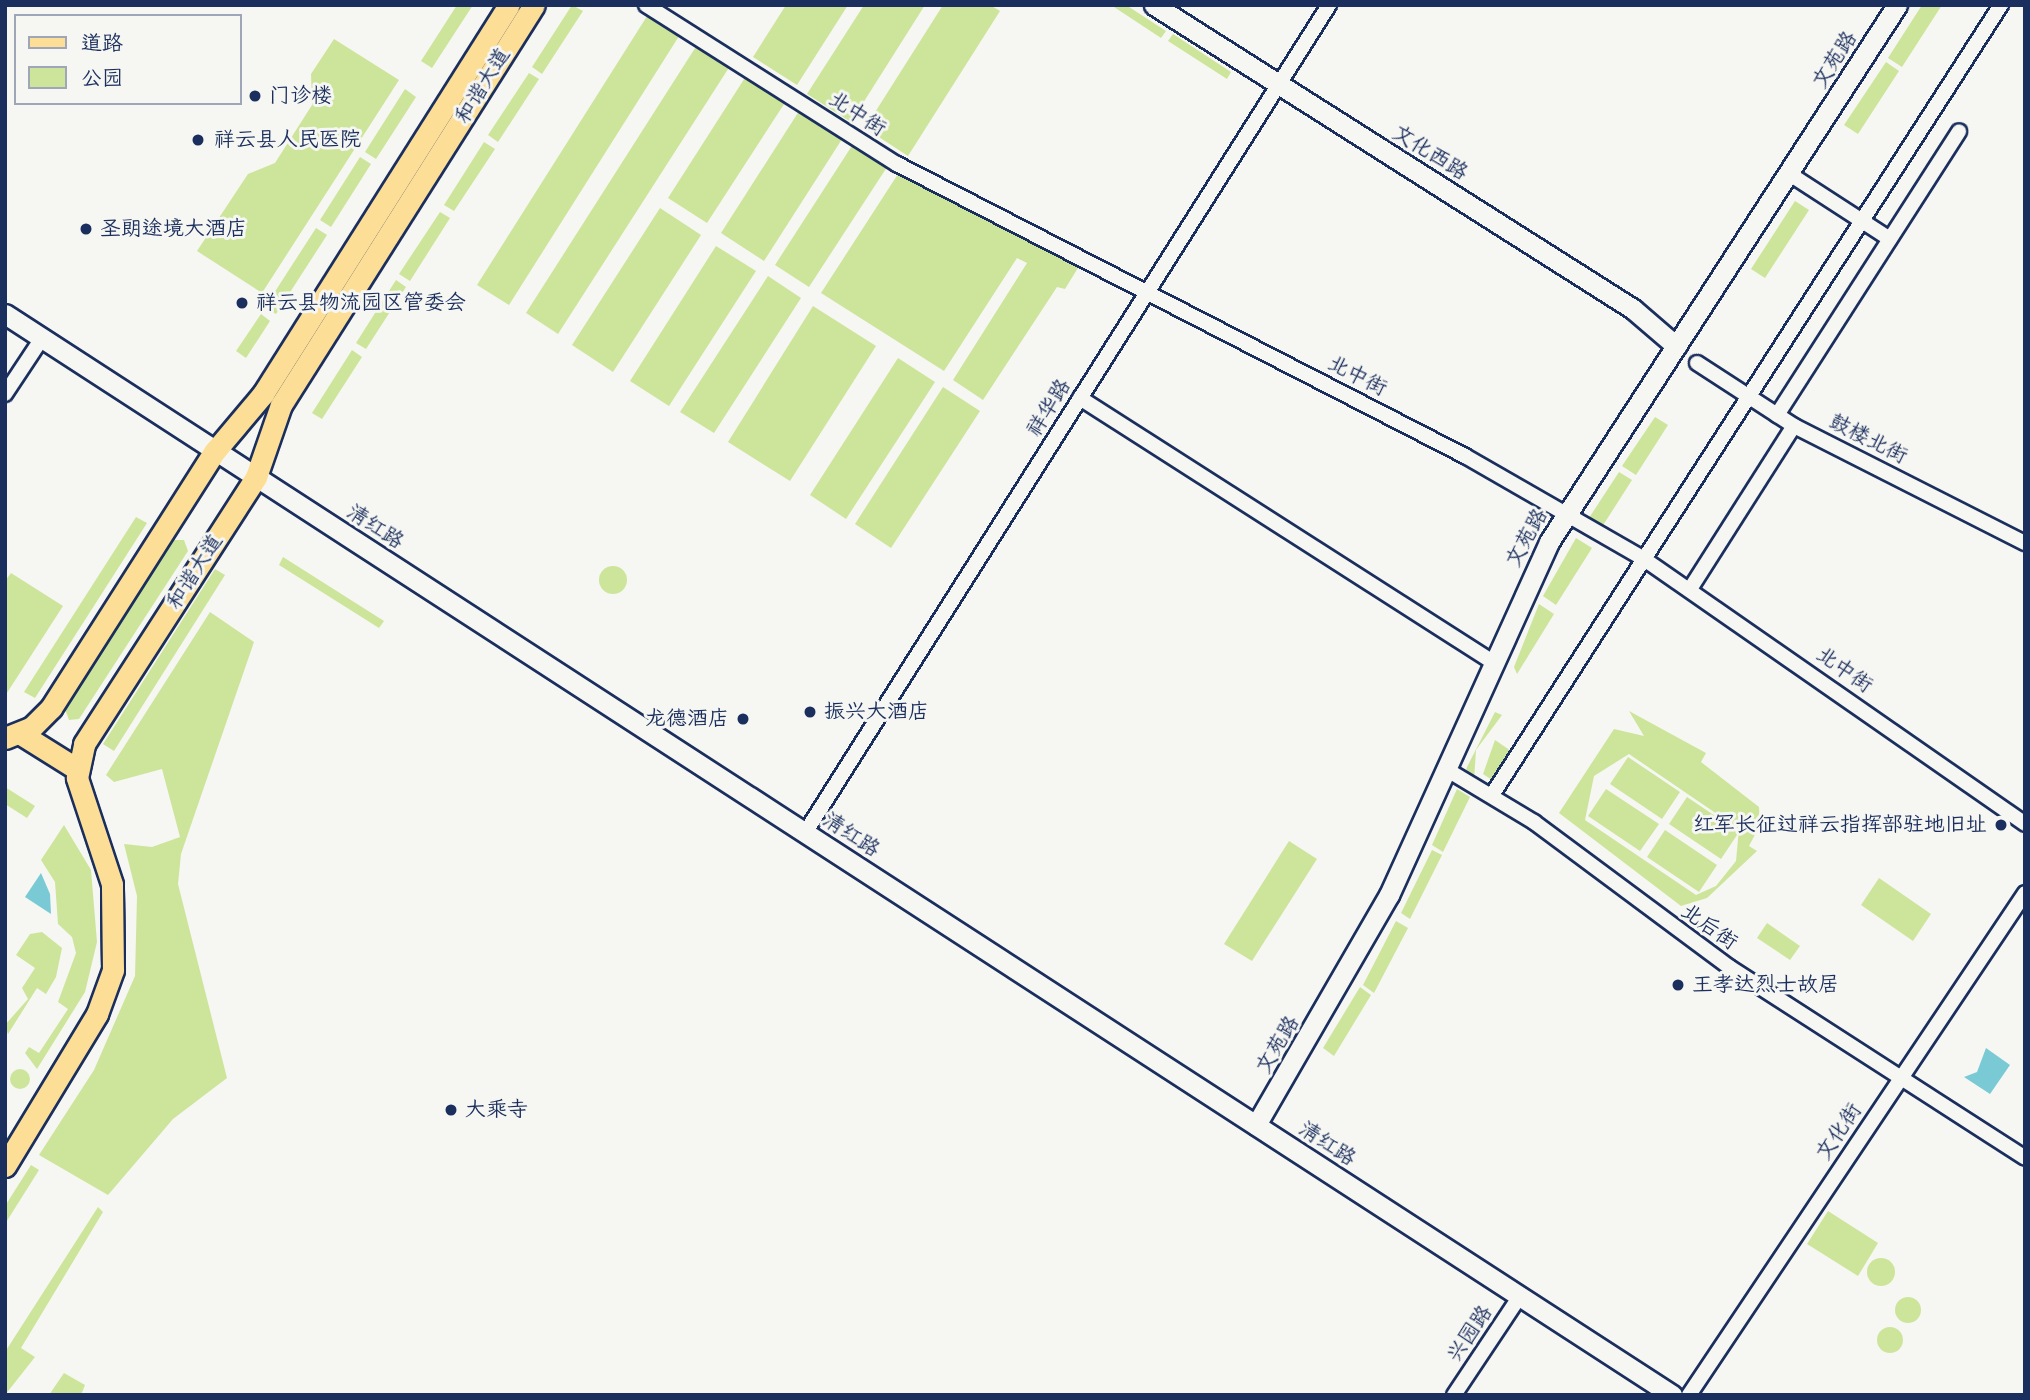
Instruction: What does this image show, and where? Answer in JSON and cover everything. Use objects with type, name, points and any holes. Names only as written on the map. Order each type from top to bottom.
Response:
[{"type":"main road","name":"和谐大道","points":[[13,736],[51,708],[215,451],[262,394],[509,5]]},
{"type":"main road","name":"和谐大道","points":[[5,1166],[97,1014],[113,970],[112,884],[83,807],[77,769],[84,744],[256,477],[281,405],[534,5]]},
{"type":"main road","name":"文化西路","points":[[1154,5],[1633,309],[1676,346]]},
{"type":"main road","name":"文苑路","points":[[1256,1125],[1390,895],[1492,661],[1564,517],[1897,5]]},
{"type":"main road","name":"清红路","points":[[5,314],[1672,1395]]},
{"type":"main road","points":[[13,736],[77,769]]},
{"type":"street","name":"北中街","points":[[646,5],[897,164],[1465,456],[1564,517],[1644,559],[2025,824]]},
{"type":"street","name":"祥华路","points":[[805,833],[1329,5]]},
{"type":"street","points":[[1492,795],[2001,5]]},
{"type":"street","points":[[1777,415],[1959,131]]},
{"type":"street","points":[[1788,173],[1890,239]]},
{"type":"street","points":[[5,394],[42,338]]},
{"type":"street","name":"鼓楼北街","points":[[1697,363],[1794,426],[2025,543]]},
{"type":"street","points":[[1080,398],[1492,661]]},
{"type":"street","points":[[1690,589],[1794,426]]},
{"type":"street","name":"北后街","points":[[1446,769],[1492,795],[1692,941],[2025,1157]]},
{"type":"street","name":"文化街","points":[[1689,1395],[2025,893]]},
{"type":"street","name":"兴园路","points":[[1454,1395],[1520,1296]]},
{"type":"green space","points":[[457,5],[473,5],[432,68],[421,61]]},
{"type":"green space","points":[[572,5],[583,11],[542,74],[532,67]]},
{"type":"green space","points":[[786,5],[848,5],[797,85],[753,57]]},
{"type":"green space","points":[[864,5],[925,5],[851,122],[807,94]]},
{"type":"green space","points":[[943,5],[990,5],[1000,11],[908,156],[865,128]]},
{"type":"green space","points":[[1111,5],[1126,5],[1166,31],[1161,38]]},
{"type":"green space","points":[[1922,5],[1942,5],[1902,67],[1888,58]]},
{"type":"green space","points":[[649,13],[681,33],[509,305],[477,285]]},
{"type":"green space","points":[[1173,34],[1231,72],[1227,79],[1168,41]]},
{"type":"green space","points":[[334,39],[399,80],[262,293],[197,251],[248,174],[275,163],[312,105],[311,74]]},
{"type":"green space","points":[[697,45],[730,66],[558,334],[526,313]]},
{"type":"green space","points":[[1886,62],[1899,71],[1858,134],[1844,125]]},
{"type":"green space","points":[[529,73],[539,79],[498,142],[488,135]]},
{"type":"green space","points":[[748,73],[788,98],[707,223],[668,198]]},
{"type":"green space","points":[[405,89],[416,97],[376,159],[365,152]]},
{"type":"green space","points":[[801,108],[844,136],[764,261],[721,233]]},
{"type":"green space","points":[[855,141],[889,164],[809,287],[775,265]]},
{"type":"green space","points":[[484,142],[495,149],[454,211],[444,205]]},
{"type":"green space","points":[[360,157],[371,164],[331,227],[320,220]]},
{"type":"green space","points":[[898,174],[1081,263],[1065,289],[1057,287],[983,400],[953,380],[1027,263],[1017,258],[944,371],[821,293]]},
{"type":"green space","points":[[1795,201],[1809,210],[1765,278],[1751,269]]},
{"type":"green space","points":[[660,208],[701,235],[613,372],[572,345]]},
{"type":"green space","points":[[440,212],[450,218],[410,281],[399,274]]},
{"type":"green space","points":[[316,228],[327,235],[276,314],[265,307]]},
{"type":"green space","points":[[716,246],[756,271],[669,406],[630,381]]},
{"type":"green space","points":[[768,276],[801,298],[714,433],[680,412]]},
{"type":"green space","points":[[396,280],[406,287],[366,349],[356,343]]},
{"type":"green space","points":[[813,306],[876,346],[790,481],[728,442]]},
{"type":"green space","points":[[261,314],[270,321],[246,358],[236,351]]},
{"type":"green space","points":[[352,350],[362,357],[322,419],[312,413]]},
{"type":"green space","points":[[898,358],[935,382],[846,519],[810,495]]},
{"type":"green space","points":[[943,387],[980,411],[891,548],[855,524]]},
{"type":"green space","points":[[1655,417],[1668,425],[1636,475],[1622,466]]},
{"type":"green space","points":[[1619,472],[1632,480],[1600,530],[1587,521]]},
{"type":"green space","points":[[136,517],[147,523],[35,698],[24,692]]},
{"type":"green space","points":[[1576,538],[1592,548],[1556,605],[1543,596]]},
{"type":"green space","points":[[174,540],[184,540],[188,551],[79,719],[69,720],[65,709]]},
{"type":"green space","points":[[283,557],[384,621],[379,628],[279,565]]},
{"type":"green space","points":[[613,566],[623,570],[627,580],[623,590],[613,594],[603,590],[599,580],[603,570]]},
{"type":"green space","points":[[215,569],[225,575],[114,751],[103,744]]},
{"type":"green space","points":[[11,573],[63,606],[5,696],[5,581]]},
{"type":"green space","points":[[1539,604],[1554,614],[1517,674],[1514,667]]},
{"type":"green space","points":[[210,612],[254,642],[181,854],[178,884],[227,1078],[173,1119],[108,1195],[39,1155],[94,1070],[135,976],[137,896],[124,844],[152,847],[180,837],[162,769],[114,782],[106,775]]},
{"type":"green space","points":[[1629,711],[1706,753],[1701,762],[1759,807],[1760,825],[1749,846],[1757,851],[1707,898],[1681,906],[1559,813],[1614,729],[1644,736]],"holes":[[[1629,754],[1739,829],[1736,861],[1716,886],[1696,895],[1585,820],[1594,776]]]},
{"type":"green space","points":[[1495,712],[1502,715],[1476,750],[1474,781],[1465,775],[1467,767]]},
{"type":"green space","points":[[1495,740],[1511,751],[1492,780],[1483,774]]},
{"type":"green space","points":[[1628,757],[1680,792],[1662,819],[1610,784]]},
{"type":"green space","points":[[5,787],[35,806],[27,818],[5,804]]},
{"type":"green space","points":[[1457,789],[1470,797],[1443,852],[1432,845]]},
{"type":"green space","points":[[1606,789],[1659,824],[1640,851],[1588,816]]},
{"type":"green space","points":[[1687,797],[1739,832],[1721,859],[1669,824]]},
{"type":"green space","points":[[64,825],[91,870],[97,942],[85,992],[37,1069],[25,1053],[29,1047],[39,1053],[68,1009],[58,1002],[76,953],[72,937],[58,924],[55,882],[41,860]]},
{"type":"green space","points":[[1665,830],[1717,865],[1699,892],[1647,857]]},
{"type":"green space","points":[[1289,841],[1317,859],[1252,961],[1224,944]]},
{"type":"green space","points":[[1432,850],[1442,855],[1410,919],[1401,913]]},
{"type":"green space","points":[[1879,878],[1931,914],[1913,941],[1861,905]]},
{"type":"green space","points":[[1396,921],[1408,928],[1374,993],[1363,985]]},
{"type":"green space","points":[[1767,923],[1800,946],[1790,960],[1757,938]]},
{"type":"green space","points":[[42,932],[62,948],[56,977],[46,994],[37,988],[8,1034],[5,1025],[28,999],[22,988],[35,968],[16,955],[30,934]]},
{"type":"green space","points":[[1360,987],[1371,995],[1334,1056],[1323,1048]]},
{"type":"green space","points":[[20,1069],[27,1072],[30,1079],[27,1086],[20,1089],[13,1086],[10,1079],[13,1072]]},
{"type":"green space","points":[[31,1165],[39,1170],[5,1224],[5,1206]]},
{"type":"green space","points":[[98,1207],[103,1212],[21,1348],[35,1357],[5,1395],[5,1352]]},
{"type":"green space","points":[[1828,1211],[1878,1243],[1858,1276],[1807,1244]]},
{"type":"green space","points":[[1881,1258],[1891,1262],[1895,1272],[1891,1282],[1881,1286],[1871,1282],[1867,1272],[1871,1262]]},
{"type":"green space","points":[[1908,1297],[1917,1301],[1921,1310],[1917,1319],[1908,1323],[1899,1319],[1895,1310],[1899,1301]]},
{"type":"green space","points":[[1890,1327],[1899,1331],[1903,1340],[1899,1349],[1890,1353],[1881,1349],[1877,1340],[1881,1331]]},
{"type":"green space","points":[[64,1373],[85,1385],[81,1395],[49,1395]]},
{"type":"water","points":[[41,873],[50,894],[51,914],[25,897]]},
{"type":"water","points":[[1986,1048],[2010,1065],[1990,1094],[1964,1077],[1977,1072]]},
{"type":"place","name":"门诊楼","points":[[255,96]]},
{"type":"place","name":"祥云县人民医院","points":[[198,140]]},
{"type":"place","name":"圣朗途境大酒店","points":[[86,229]]},
{"type":"place","name":"祥云县物流园区管委会","points":[[242,303]]},
{"type":"place","name":"振兴大酒店","points":[[810,712]]},
{"type":"place","name":"龙德酒店","points":[[743,719]]},
{"type":"place","name":"红军长征过祥云指挥部驻地旧址","points":[[2001,825]]},
{"type":"place","name":"王孝达烈士故居","points":[[1678,985]]},
{"type":"place","name":"大乘寺","points":[[451,1110]]}]
